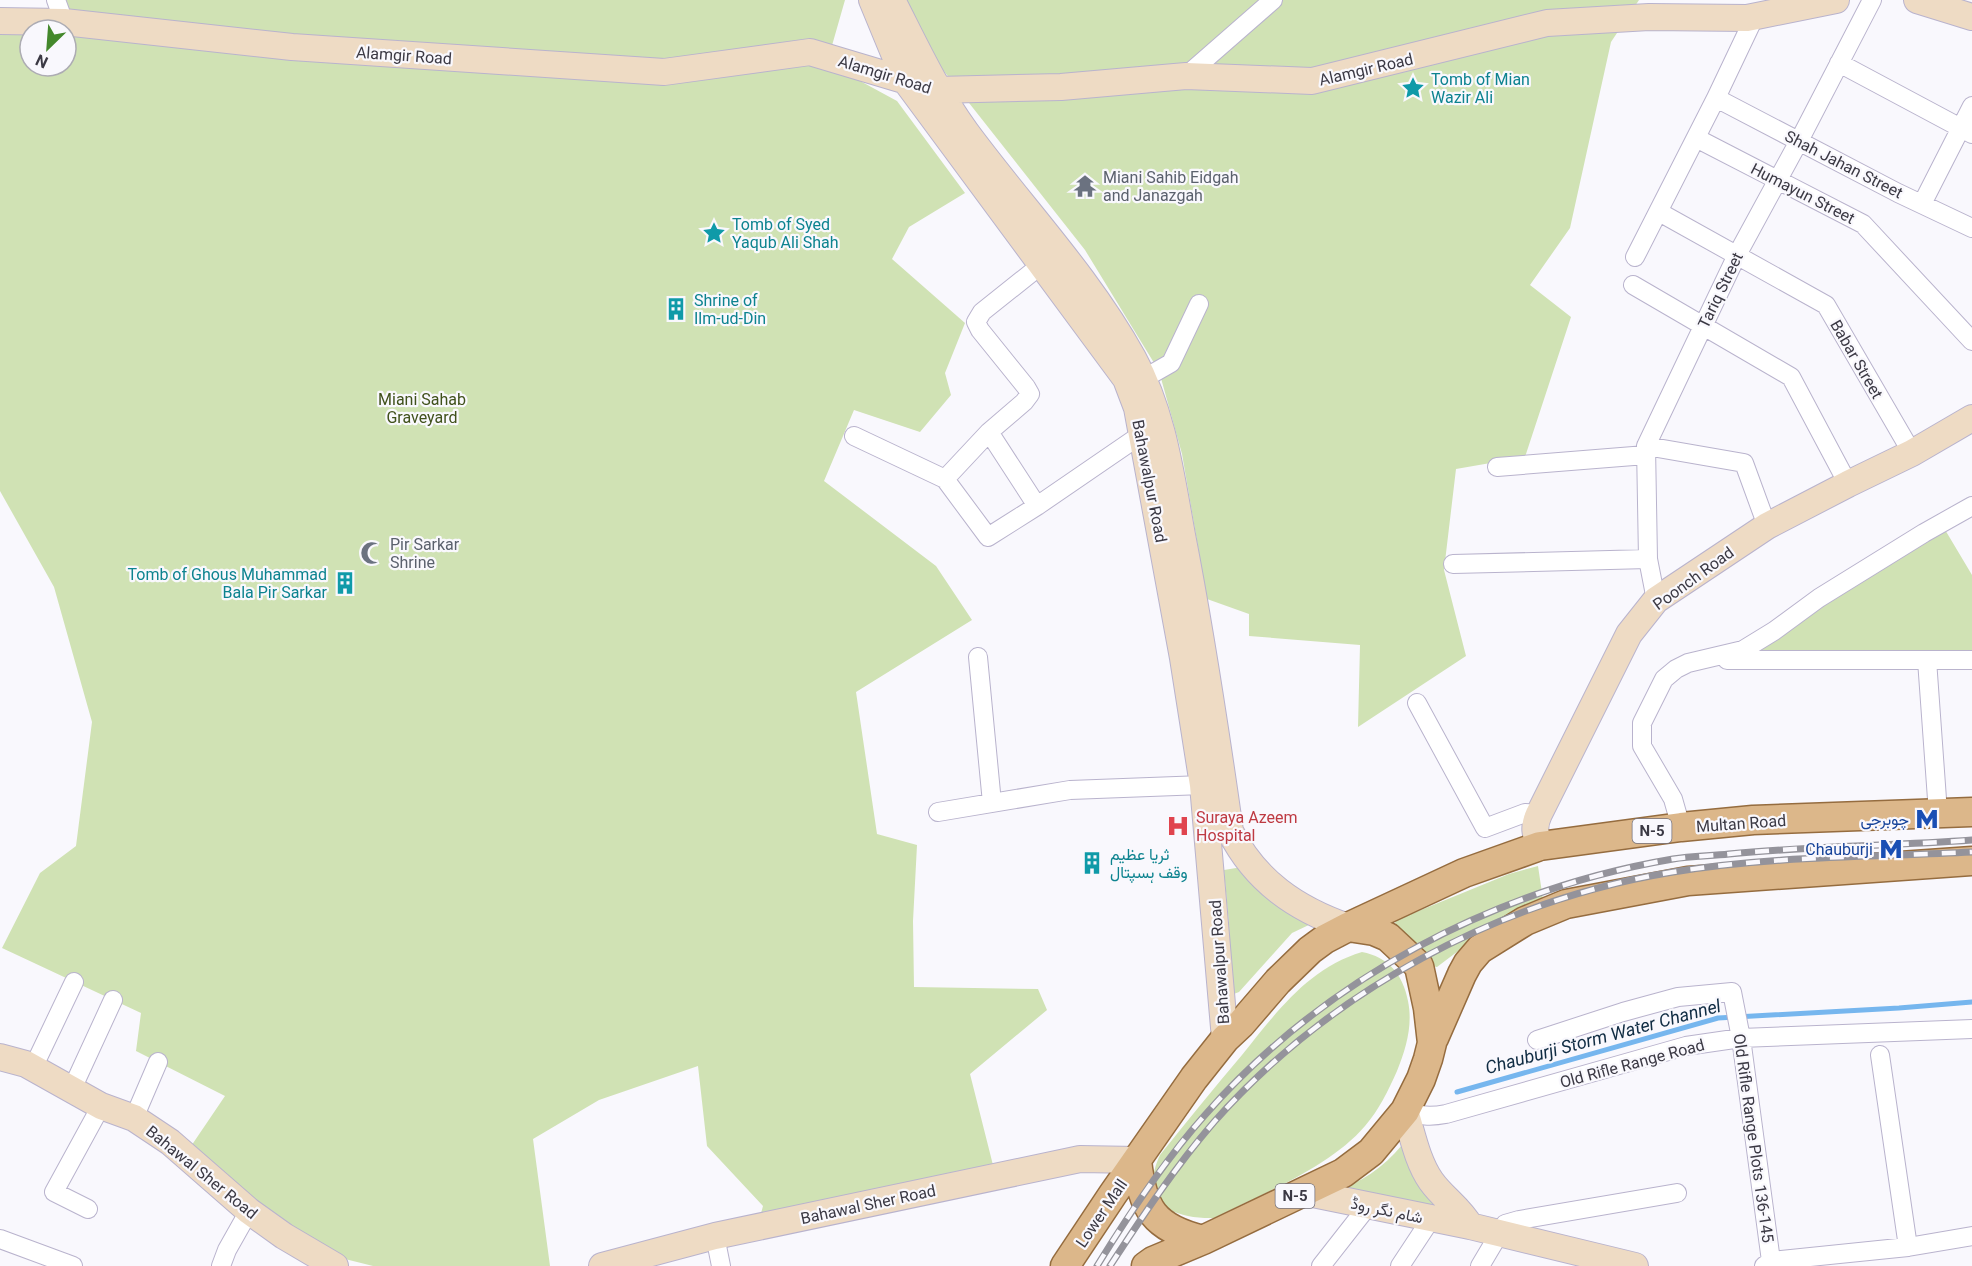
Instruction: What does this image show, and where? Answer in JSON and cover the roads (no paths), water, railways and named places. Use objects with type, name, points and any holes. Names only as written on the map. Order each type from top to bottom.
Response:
[{"type":"main road","name":"Bahawalpur Road","points":[[872,0],[905,80],[1126,379],[1137,408],[1183,658],[1203,785],[1225,1039]]},
{"type":"main road","name":"Bahawalpur Road","points":[[892,0],[937,90],[1093,294],[1134,358],[1150,393],[1164,437],[1203,642],[1230,831],[1244,855],[1286,898],[1323,918],[1348,927]]},
{"type":"main road","name":"Alamgir Road","points":[[0,21],[60,11],[292,47],[664,72],[810,52],[937,90],[1061,87],[1186,76],[1312,81],[1547,23],[1649,17],[1747,18],[1795,4],[1836,0]]},
{"type":"main road","points":[[1917,0],[1972,17]]},
{"type":"main road","name":"Poonch Road","points":[[1540,846],[1534,831],[1534,824],[1629,634],[1656,600],[1767,526],[1912,453],[1972,418]]},
{"type":"main road","name":"Multan Road","points":[[1348,927],[1464,873],[1540,846],[1753,820],[1972,812]]},
{"type":"main road","name":"N-5","points":[[1146,1266],[1332,1179],[1358,1163],[1384,1138],[1405,1111],[1421,1079],[1432,1043],[1468,963],[1480,949],[1525,921],[1566,904],[1688,881],[1756,874],[1972,861]]},
{"type":"main road","name":"N-5","points":[[1137,1160],[1179,1099],[1225,1039],[1310,950],[1348,927],[1374,931],[1388,937],[1419,966],[1428,1008],[1432,1043]]},
{"type":"main road","name":"Bahawal Sher Road","points":[[0,1057],[26,1064],[101,1106],[134,1118],[170,1142],[249,1211],[284,1236],[335,1266]]},
{"type":"main road","name":"شام نگر روڈ","points":[[1405,1111],[1430,1180],[1464,1215],[1470,1226]]},
{"type":"main road","name":"Bahawal Sher Road","points":[[602,1266],[715,1236],[1080,1159],[1137,1160]]},
{"type":"main road","points":[[1137,1160],[1140,1186],[1145,1202],[1152,1213],[1177,1231],[1203,1240]]},
{"type":"main road","name":"Lower Mall","points":[[1065,1266],[1137,1160]]},
{"type":"main road","name":"شام نگر روڈ","points":[[1303,1192],[1470,1226],[1635,1266]]},
{"type":"street","points":[[1186,76],[1274,0]]},
{"type":"street","name":"Tariq Street","points":[[1656,600],[1648,559],[1646,450],[1737,255],[1872,0]]},
{"type":"street","points":[[1635,257],[1755,16]]},
{"type":"street","points":[[1839,63],[1966,131]]},
{"type":"street","name":"Shah Jahan Street","points":[[1716,98],[1972,228]]},
{"type":"street","points":[[1922,204],[1966,131],[1972,106]]},
{"type":"street","name":"Humayun Street","points":[[1696,138],[1863,224],[1972,341]]},
{"type":"street","name":"Babar Street","points":[[1659,212],[1826,305],[1912,453]]},
{"type":"street","points":[[945,479],[989,432],[1030,394],[976,322],[982,312],[1041,265]]},
{"type":"street","points":[[1633,285],[1791,377],[1848,484]]},
{"type":"street","points":[[1143,379],[1171,363],[1198,304]]},
{"type":"street","points":[[989,432],[1037,506]]},
{"type":"street","points":[[854,436],[945,479],[988,537],[1142,434]]},
{"type":"street","points":[[1497,467],[1646,450],[1744,463],[1767,526]]},
{"type":"street","points":[[1681,827],[1674,799],[1642,746],[1642,723],[1664,680],[1676,669],[1688,663],[1743,650],[1774,631],[1819,598],[1972,506]]},
{"type":"street","points":[[1453,564],[1648,559]]},
{"type":"street","points":[[978,657],[992,803]]},
{"type":"street","points":[[1704,660],[1972,660]]},
{"type":"street","points":[[1927,660],[1938,813]]},
{"type":"street","points":[[1417,704],[1485,828],[1525,813],[1539,814]]},
{"type":"street","points":[[939,812],[1070,790],[1203,785]]},
{"type":"street","points":[[33,1068],[74,982]]},
{"type":"street","name":"Old Rifle Range Plots 136-145","points":[[1537,1040],[1678,997],[1732,992],[1740,1034],[1768,1264]]},
{"type":"street","points":[[72,1089],[113,1000]]},
{"type":"street","name":"Old Rifle Range Road","points":[[1405,1111],[1422,1116],[1439,1116],[1686,1046],[1740,1034],[1972,1029]]},
{"type":"street","points":[[1880,1055],[1908,1246]]},
{"type":"street","points":[[134,1118],[158,1062]]},
{"type":"street","points":[[88,1209],[54,1192],[101,1106]]},
{"type":"street","points":[[1480,1266],[1506,1224],[1677,1192]]},
{"type":"street","points":[[1322,1266],[1368,1206]]},
{"type":"street","points":[[221,1266],[249,1211]]},
{"type":"street","points":[[1400,1266],[1431,1219]]},
{"type":"street","points":[[715,1236],[722,1266]]},
{"type":"street","points":[[1768,1264],[1972,1236]]},
{"type":"street","points":[[0,1239],[73,1266]]},
{"type":"waterway","name":"Chauburji Storm Water Channel","points":[[1457,1092],[1718,1018],[1972,1002]]},
{"type":"railway","points":[[1097,1266],[1161,1169],[1205,1115],[1252,1066],[1303,1022],[1358,982],[1417,947],[1478,917],[1542,893],[1607,873],[1673,859],[1790,849],[1972,840]]},
{"type":"railway","points":[[1110,1266],[1186,1157],[1214,1122],[1260,1075],[1311,1031],[1365,992],[1422,958],[1483,929],[1545,904],[1608,885],[1673,872],[1785,860],[1972,852]]},
{"type":"place","name":"Tomb of Mian Wazir Ali","points":[[1413,88]]},
{"type":"place","name":"Miani Sahib Eidgah and Janazgah","points":[[1085,186]]},
{"type":"place","name":"Tomb of Syed Yaqub Ali Shah","points":[[714,233]]},
{"type":"place","name":"Shrine of Ilm-ud-Din","points":[[676,309]]},
{"type":"place","name":"Pir Sarkar Shrine","points":[[372,553]]},
{"type":"place","name":"Tomb of Ghous Muhammad Bala Pir Sarkar","points":[[345,583]]},
{"type":"place","name":"چوبرجی","points":[[1927,819]]},
{"type":"place","name":"Suraya Azeem Hospital","points":[[1178,826]]},
{"type":"place","name":"Chauburji","points":[[1891,849]]},
{"type":"place","name":"ثریا عظیم وقف ہسپتال","points":[[1092,863]]},
{"type":"park label","name":"Miani Sahab Graveyard","points":[[422,408]]}]
